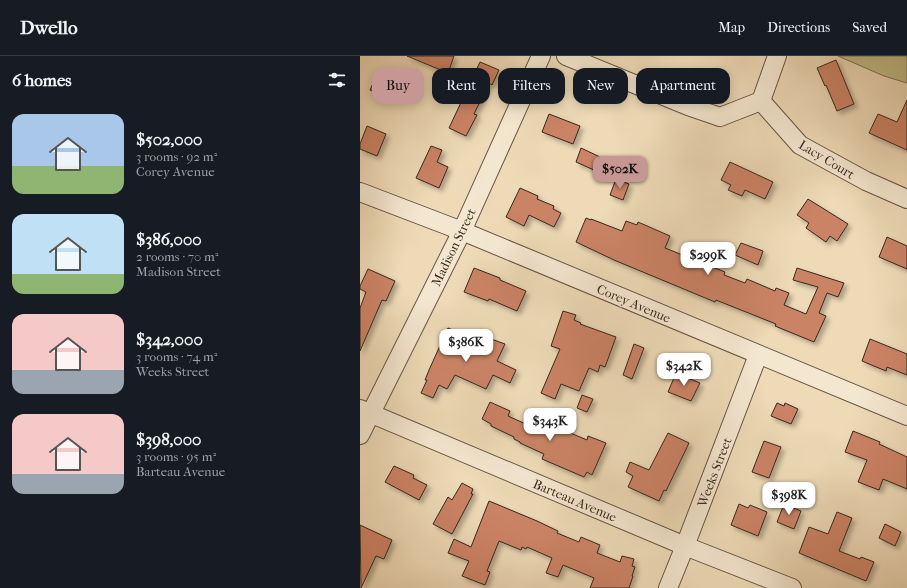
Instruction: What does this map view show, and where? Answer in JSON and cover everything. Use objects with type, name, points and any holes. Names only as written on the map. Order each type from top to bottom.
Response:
[{"type":"street","name":"Madison Street","points":[[360,436],[366,411],[462,230],[541,56]]},
{"type":"street","points":[[566,56],[688,106],[720,117],[761,101],[776,56]]},
{"type":"street","name":"Lacy Court","points":[[761,101],[800,145],[866,181],[907,199]]},
{"type":"street","name":"Corey Avenue","points":[[360,192],[462,230],[907,416]]},
{"type":"street","name":"Weeks Street","points":[[668,588],[758,355]]},
{"type":"street","name":"Barteau Avenue","points":[[366,411],[685,546],[792,588]]},
{"type":"shaded area","points":[[838,56],[907,56],[907,83],[884,76]]},
{"type":"building","points":[[407,56],[454,56],[450,68],[436,68]]},
{"type":"building","points":[[836,60],[854,104],[837,111],[817,68]]},
{"type":"building","points":[[480,62],[498,70],[492,85],[490,84],[490,68],[477,68]]},
{"type":"building","points":[[907,100],[907,150],[869,133],[878,114],[897,122]]},
{"type":"building","points":[[460,104],[479,104],[474,114],[477,115],[466,136],[449,128]]},
{"type":"building","points":[[549,114],[580,126],[573,144],[542,132]]},
{"type":"building","points":[[367,126],[386,134],[377,156],[360,149],[360,144]]},
{"type":"building","points":[[431,146],[442,150],[437,162],[448,167],[439,188],[416,178]]},
{"type":"building","points":[[581,148],[600,157],[594,170],[576,162]]},
{"type":"building","points":[[730,162],[773,182],[765,199],[745,190],[742,196],[728,190],[731,185],[721,180]]},
{"type":"building","points":[[616,179],[629,184],[623,200],[610,195]]},
{"type":"building","points":[[520,188],[538,196],[537,199],[554,206],[553,209],[561,213],[554,227],[529,215],[524,226],[506,217]]},
{"type":"building","points":[[808,199],[848,224],[837,241],[830,236],[826,242],[806,228],[809,223],[797,215]]},
{"type":"building","points":[[586,218],[622,231],[626,221],[637,225],[638,222],[670,236],[665,248],[725,272],[724,275],[745,283],[747,279],[775,291],[776,288],[789,293],[784,305],[806,314],[818,287],[793,280],[797,268],[844,283],[838,297],[827,293],[819,313],[826,316],[814,342],[775,326],[776,324],[716,300],[715,302],[614,260],[576,242]]},
{"type":"building","points":[[887,237],[907,246],[907,269],[879,257]]},
{"type":"building","points":[[741,243],[763,251],[758,265],[735,255]]},
{"type":"building","points":[[474,268],[500,278],[500,280],[526,291],[517,311],[489,299],[488,301],[464,292]]},
{"type":"building","points":[[368,269],[395,281],[386,301],[382,300],[360,351],[360,308],[366,292],[360,289],[360,286]]},
{"type":"building","points":[[563,311],[576,315],[574,320],[581,323],[580,324],[616,337],[605,367],[600,365],[598,372],[589,368],[579,391],[561,384],[555,399],[541,393],[560,349],[551,346]]},
{"type":"building","points":[[448,328],[488,345],[491,339],[505,344],[497,361],[516,370],[510,383],[493,375],[486,389],[455,375],[447,389],[439,385],[433,398],[421,393],[427,380],[425,380],[429,370]]},
{"type":"building","points":[[870,339],[907,354],[907,375],[887,367],[886,371],[862,361]]},
{"type":"building","points":[[634,344],[644,348],[632,379],[623,375]]},
{"type":"building","points":[[676,373],[700,383],[691,401],[668,392]]},
{"type":"building","points":[[582,395],[593,399],[587,412],[577,408]]},
{"type":"building","points":[[490,402],[510,411],[508,416],[550,435],[554,426],[587,440],[588,436],[606,443],[592,475],[587,472],[584,477],[542,459],[544,454],[520,443],[514,439],[514,437],[491,426],[491,424],[482,419]]},
{"type":"building","points":[[777,403],[784,406],[785,403],[798,409],[791,424],[771,416]]},
{"type":"building","points":[[853,431],[880,442],[879,444],[907,457],[907,489],[883,479],[879,490],[858,482],[867,460],[845,452]]},
{"type":"building","points":[[668,433],[689,443],[666,491],[664,490],[659,501],[628,487],[633,476],[626,472],[630,462],[649,470]]},
{"type":"building","points":[[764,441],[781,447],[769,478],[752,472]]},
{"type":"building","points":[[394,466],[414,475],[413,478],[427,485],[419,500],[385,482]]},
{"type":"building","points":[[462,483],[473,489],[471,494],[473,494],[452,534],[433,524],[448,497],[452,500]]},
{"type":"building","points":[[489,501],[537,521],[558,531],[557,533],[579,542],[581,537],[600,545],[597,553],[620,562],[622,556],[634,559],[632,566],[635,567],[629,588],[590,588],[594,578],[563,565],[558,577],[546,573],[552,558],[527,547],[526,549],[522,547],[521,550],[499,541],[487,571],[490,572],[485,585],[462,576],[469,561],[448,553],[454,539],[471,547]]},
{"type":"building","points":[[739,504],[748,508],[750,505],[767,512],[758,536],[731,525]]},
{"type":"building","points":[[784,504],[801,511],[794,529],[777,522]]},
{"type":"building","points":[[837,512],[852,518],[839,551],[860,559],[861,557],[874,562],[866,581],[799,553],[809,527],[828,534]]},
{"type":"building","points":[[885,524],[901,532],[895,546],[879,538]]},
{"type":"building","points":[[360,525],[392,540],[384,559],[376,556],[361,588]]}]
